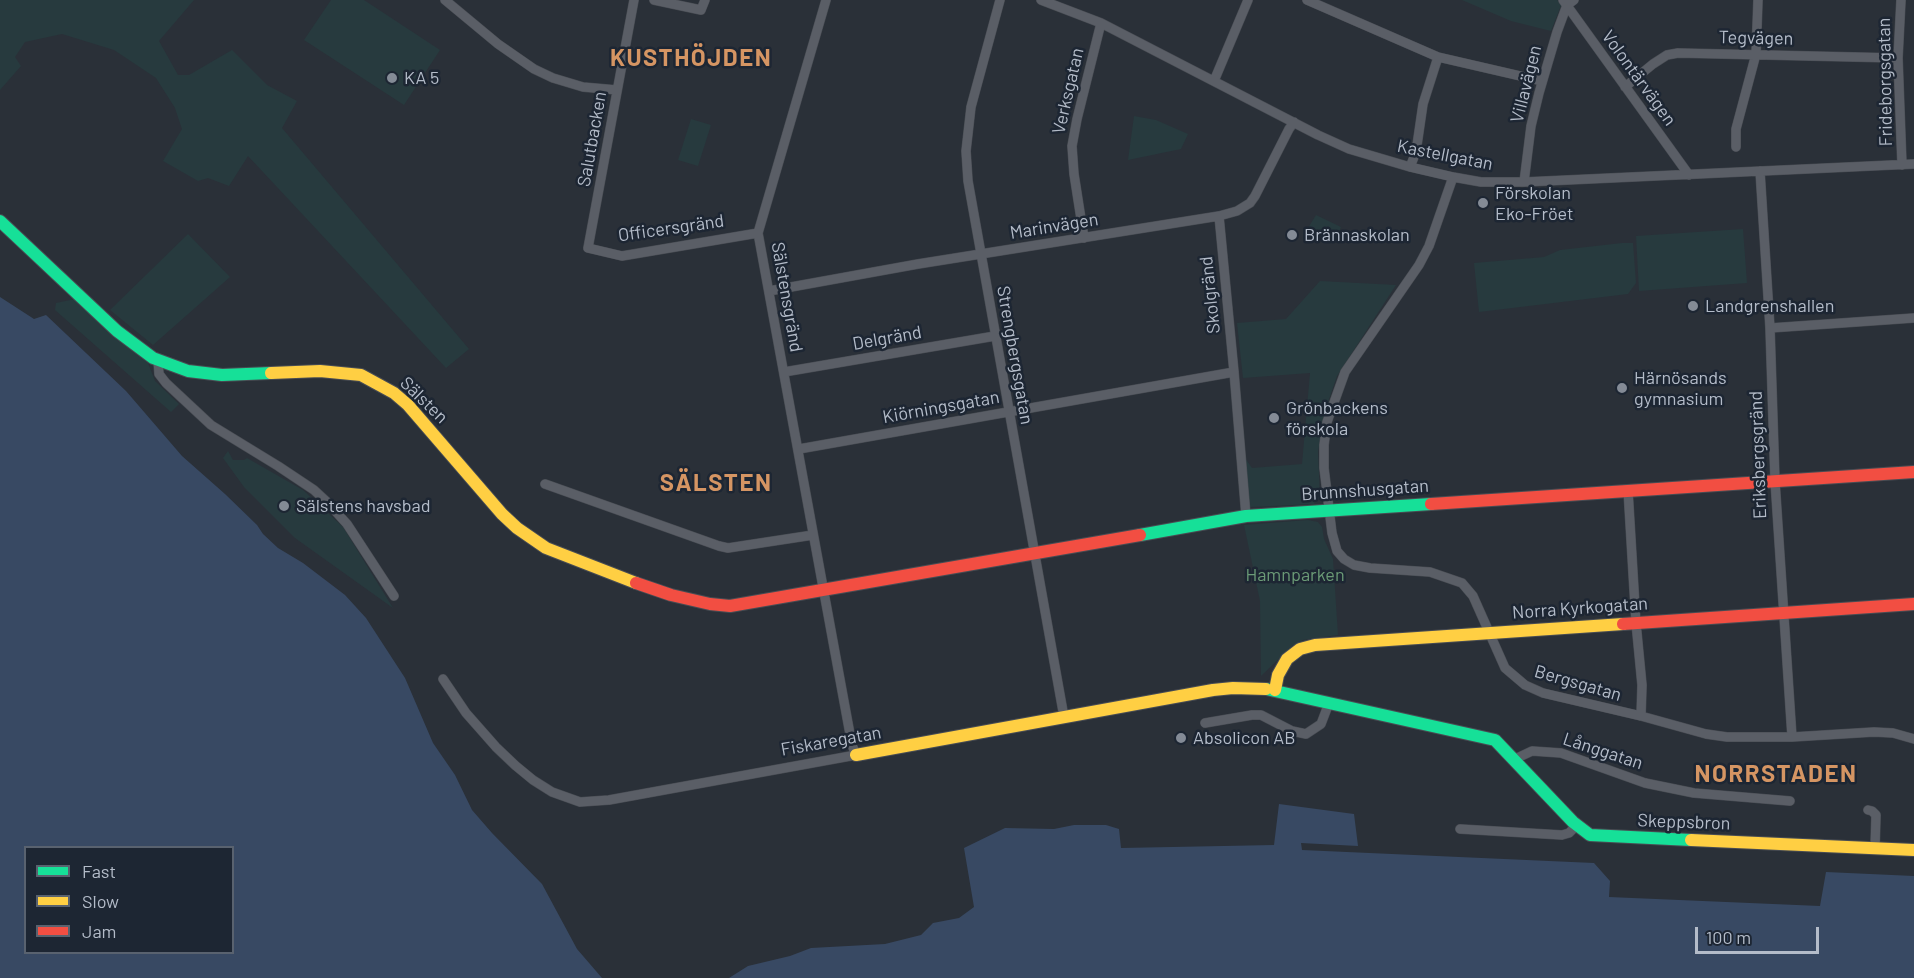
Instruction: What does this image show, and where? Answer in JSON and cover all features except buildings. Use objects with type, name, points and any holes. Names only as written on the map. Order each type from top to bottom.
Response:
[{"type":"street","points":[[445,0],[498,44],[534,69],[553,78],[583,87],[617,90]]},
{"type":"street","name":"Salutbacken","points":[[588,248],[634,0]]},
{"type":"street","points":[[654,0],[701,10],[705,0]]},
{"type":"street","name":"Sälstensgränd","points":[[826,0],[758,233],[852,745],[856,755]]},
{"type":"street","name":"Strengbergsgatan","points":[[1000,0],[971,107],[968,128],[968,181],[1064,717]]},
{"type":"street","name":"Kastellgatan","points":[[1041,0],[1101,23],[1349,149],[1410,168],[1453,177],[1481,182],[1524,182],[1914,164]]},
{"type":"street","points":[[1214,81],[1248,0]]},
{"type":"street","points":[[1307,0],[1438,57],[1542,81]]},
{"type":"street","points":[[1736,147],[1736,129],[1756,54],[1758,0]]},
{"type":"street","name":"Frideborgsgatan","points":[[1901,0],[1898,58],[1902,165]]},
{"type":"street","name":"Villavägen","points":[[1524,182],[1531,126],[1542,81],[1568,2]]},
{"type":"street","name":"Volontärvägen","points":[[1568,2],[1624,87],[1689,175]]},
{"type":"street","name":"Verksgatan","points":[[1084,238],[1072,146],[1101,23]]},
{"type":"street","name":"Tegvägen","points":[[1624,87],[1667,55],[1678,53],[1898,58]]},
{"type":"street","points":[[1410,168],[1416,152],[1423,104],[1438,57]]},
{"type":"street","name":"Marinvägen","points":[[769,291],[1219,216],[1237,211],[1250,203],[1294,122]]},
{"type":"street","name":"Eriksbergsgränd","points":[[1760,171],[1770,328],[1775,481],[1792,736]]},
{"type":"street","points":[[1330,510],[1327,498],[1324,445],[1327,422],[1335,397],[1345,372],[1419,265],[1432,237],[1453,177]]},
{"type":"street","name":"Skolgränd","points":[[1219,216],[1246,516]]},
{"type":"street","name":"Sälsten","points":[[0,222],[117,331],[158,361],[188,371],[222,375],[320,371],[361,375],[394,393],[408,405],[502,514],[534,540],[565,557],[696,602],[730,606],[824,590]]},
{"type":"street","name":"Officersgränd","points":[[588,248],[622,255],[758,233]]},
{"type":"street","points":[[1770,328],[1914,318]]},
{"type":"street","name":"Delgränd","points":[[784,372],[995,336]]},
{"type":"street","points":[[158,361],[159,374],[166,383],[211,425],[278,466],[314,490],[327,502],[348,524],[394,596]]},
{"type":"street","name":"Kiörningsgatan","points":[[799,449],[1233,372]]},
{"type":"street","name":"Brunnshusgatan","points":[[824,590],[1246,516],[1914,472]]},
{"type":"street","points":[[545,484],[728,548],[813,535]]},
{"type":"street","points":[[1628,490],[1642,685],[1641,716]]},
{"type":"street","name":"Bergsgatan","points":[[1330,510],[1332,534],[1337,551],[1354,565],[1430,572],[1462,583],[1473,596],[1505,668],[1524,685],[1543,693],[1706,734],[1727,737],[1874,732],[1893,733],[1914,739]]},
{"type":"street","name":"Norra Kyrkogatan","points":[[1275,690],[1278,675],[1287,660],[1300,649],[1315,645],[1914,604]]},
{"type":"street","name":"Fiskaregatan","points":[[443,679],[466,712],[516,766],[552,792],[580,802],[609,800],[1233,688],[1275,690]]},
{"type":"street","points":[[1275,690],[1495,740],[1576,826],[1569,833],[1562,835],[1460,829]]},
{"type":"street","points":[[1205,723],[1261,715],[1292,731],[1306,734],[1321,724],[1329,703]]},
{"type":"street","name":"Långgatan","points":[[1515,759],[1532,752],[1561,753],[1611,772],[1665,787],[1694,793],[1790,801]]},
{"type":"street","points":[[1868,810],[1876,815],[1875,848]]},
{"type":"street","name":"Skeppsbron","points":[[1576,826],[1597,837],[1914,850]]},
{"type":"green space","points":[[0,0],[194,0],[159,41],[178,75],[189,75],[232,50],[267,85],[297,101],[282,128],[469,349],[446,368],[248,156],[229,186],[208,178],[198,181],[163,161],[182,129],[175,108],[156,78],[114,50],[62,34],[25,42],[15,57],[21,66],[0,90]]},
{"type":"green space","name":"KA 5","points":[[331,0],[364,0],[440,50],[404,105],[304,40]]},
{"type":"green space","points":[[1462,0],[1557,0],[1562,3],[1551,31],[1511,21]]},
{"type":"green space","points":[[1134,116],[1156,120],[1188,134],[1181,149],[1128,160]]},
{"type":"green space","points":[[691,119],[711,125],[698,166],[678,160]]},
{"type":"green space","points":[[1316,215],[1341,227],[1334,242],[1309,230]]},
{"type":"green space","points":[[1743,229],[1747,283],[1639,291],[1636,236]]},
{"type":"green space","points":[[188,234],[230,277],[153,345],[110,310]]},
{"type":"green space","points":[[1633,243],[1636,283],[1628,294],[1479,312],[1474,263],[1544,257],[1560,250]]},
{"type":"green space","points":[[1320,281],[1396,285],[1337,376],[1325,411],[1318,452],[1320,497],[1314,504],[1250,507],[1245,458],[1252,468],[1302,464],[1310,373],[1243,378],[1237,323],[1286,319]]},
{"type":"green space","points":[[75,299],[148,363],[155,381],[179,404],[171,412],[55,310],[56,303]]},
{"type":"green space","points":[[228,451],[233,460],[247,458],[303,490],[343,527],[393,608],[295,538],[244,487],[223,458]]},
{"type":"green space","name":"Hamnparken","points":[[1308,520],[1318,522],[1322,527],[1324,539],[1333,559],[1338,635],[1303,640],[1292,646],[1261,676],[1260,601],[1244,525]]},
{"type":"water","points":[[0,297],[34,319],[46,315],[126,391],[182,456],[225,494],[257,525],[263,534],[278,548],[303,563],[345,595],[366,618],[405,678],[433,743],[455,775],[472,810],[542,884],[577,949],[602,978],[0,978]]},
{"type":"water","points":[[1279,804],[1354,814],[1358,846],[1301,843],[1302,850],[1594,863],[1610,881],[1609,897],[1820,906],[1826,872],[1914,876],[1914,978],[729,978],[748,966],[790,956],[811,948],[885,944],[921,935],[933,923],[959,918],[974,907],[964,848],[1005,828],[1054,829],[1074,825],[1106,825],[1119,829],[1121,848],[1274,845]]},
{"type":"traffic: fast","points":[[0,221],[117,331],[153,358],[188,371],[222,375],[271,373]]},
{"type":"traffic: fast","points":[[1140,535],[1246,516],[1431,504]]},
{"type":"traffic: fast","points":[[1266,689],[1495,740],[1573,822],[1590,835],[1691,840]]},
{"type":"traffic: slow","points":[[271,373],[320,371],[361,375],[394,393],[408,405],[502,514],[517,528],[546,548],[636,583]]},
{"type":"traffic: slow","points":[[1275,690],[1278,675],[1287,659],[1300,649],[1315,645],[1623,624]]},
{"type":"traffic: slow","points":[[856,755],[1213,690],[1266,689]]},
{"type":"traffic: slow","points":[[1691,840],[1914,850]]},
{"type":"traffic: jam","points":[[1431,504],[1914,472]]},
{"type":"traffic: jam","points":[[636,583],[671,595],[730,606],[1140,535]]},
{"type":"traffic: jam","points":[[1623,624],[1914,604]]},
{"type":"place","name":"KA 5","points":[[392,78]]},
{"type":"place","name":"Förskolan Eko-Fröet","points":[[1483,203]]},
{"type":"place","name":"Brännaskolan","points":[[1292,235]]},
{"type":"place","name":"Landgrenshallen","points":[[1693,306]]},
{"type":"place","name":"Härnösands gymnasium","points":[[1622,388]]},
{"type":"place","name":"Grönbackens förskola","points":[[1274,418]]},
{"type":"place","name":"Sälstens havsbad","points":[[284,506]]},
{"type":"place","name":"Absolicon AB","points":[[1181,738]]},
{"type":"district","name":"KUSTHÖJDEN","points":[[691,58]]},
{"type":"district","name":"SÄLSTEN","points":[[716,483]]},
{"type":"district","name":"NORRSTADEN","points":[[1776,774]]}]
